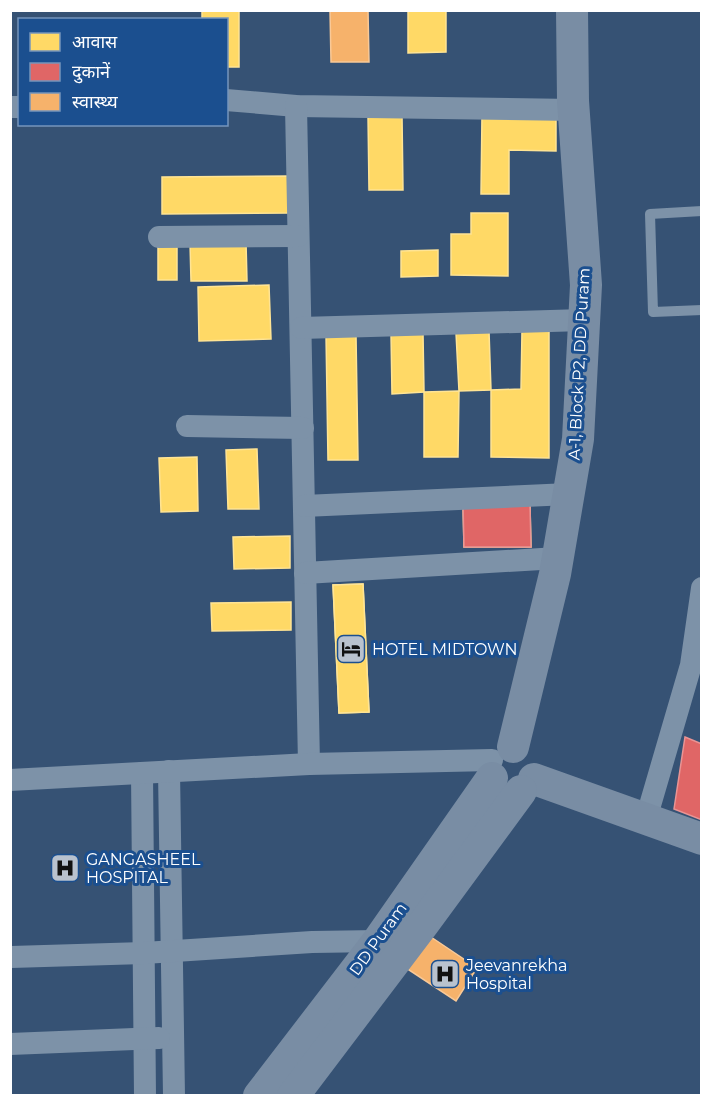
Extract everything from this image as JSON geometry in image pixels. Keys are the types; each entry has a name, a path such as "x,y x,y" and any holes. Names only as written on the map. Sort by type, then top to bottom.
{"street":[{"name":"A-1, Block P2, DD Puram","path":"499,762 555,574 578,439 586,285 574,110 572,10"},
{"path":"228,100 296,106 574,110"},
{"path":"296,106 309,764"},
{"path":"159,237 298,236"},
{"path":"301,328 584,320"},
{"path":"187,426 303,428"},
{"path":"304,506 569,494"},
{"path":"306,573 558,558"},
{"path":"646,819 696,667 702,588"},
{"path":"10,780 309,764 499,762 522,748 534,761 536,770 528,785 513,792 496,785 499,762"},
{"name":"DD Puram","path":"260,1095 378,941 499,762"},
{"path":"169,771 174,1095"},
{"path":"142,773 145,1095"},
{"path":"528,785 646,819 702,839"},
{"name":"DD Puram","path":"293,1095 528,785"},
{"path":"11,957 144,953 312,942 378,941"},
{"path":"10,1044 173,1038"}],"lane":[{"path":"702,211 650,214 652,312 702,310"}],"building: आवास":[{"path":"202,10 239,10 239,67 228,67 228,18 202,18"},
{"path":"408,10 446,10 446,52 408,53"},
{"path":"402,115 403,190 369,190 368,116"},
{"path":"482,115 556,116 556,151 509,150 509,194 481,194"},
{"path":"288,176 288,213 162,214 162,177"},
{"path":"471,213 508,213 508,276 451,275 451,234 471,234"},
{"path":"158,242 177,242 177,280 158,280"},
{"path":"246,242 247,281 191,281 190,243"},
{"path":"438,250 438,276 401,277 401,251"},
{"path":"269,285 271,339 199,341 198,287"},
{"path":"489,331 491,390 459,391 456,333"},
{"path":"522,331 549,331 549,458 491,457 491,390 521,389"},
{"path":"423,333 424,392 392,394 391,334"},
{"path":"326,335 356,335 358,460 328,460"},
{"path":"459,391 458,457 424,457 424,392"},
{"path":"257,449 259,509 228,509 226,450"},
{"path":"197,457 198,511 161,512 159,458"},
{"path":"463,505 530,505 531,547 464,547"},
{"path":"290,536 290,568 234,569 233,537"},
{"name":"HOTEL MIDTOWN","path":"363,584 369,712 339,713 333,585"},
{"name":"HOTEL MIDTOWN","path":"363,584 369,712 339,713 333,585"},
{"path":"291,602 291,630 212,631 211,603"}],"building: दुकानें":[{"path":"463,505 530,505 531,547 464,547"},
{"path":"685,737 702,744 702,820 674,809"}],"building: स्वास्थ्य":[{"path":"330,10 368,10 369,62 331,62"},
{"path":"425,933 477,968 456,1001 403,966"}],"place":[{"name":"HOTEL MIDTOWN","path":"351,649"},
{"name":"GANGASHEEL HOSPITAL","path":"65,868"},
{"name":"Jeevanrekha Hospital","path":"445,974"}]}
